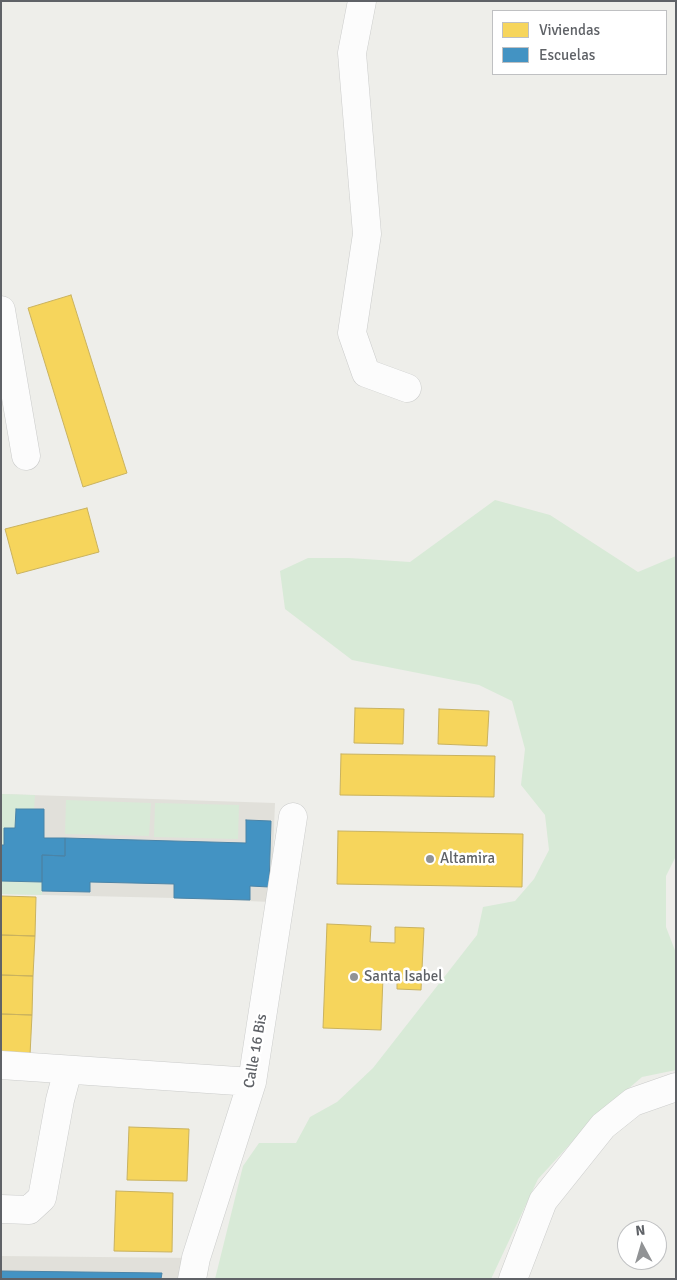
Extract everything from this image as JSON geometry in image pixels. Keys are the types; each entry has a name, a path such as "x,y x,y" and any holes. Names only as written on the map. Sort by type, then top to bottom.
{"street":[{"path":"362,1 352,52 367,234 352,334 366,373 408,388"},
{"path":"1,310 26,456"},
{"name":"Calle 16 Bis","path":"192,1279 196,1258 252,1082 293,817"},
{"path":"1,1065 252,1082"},
{"path":"1,1209 29,1210 42,1198 60,1100 68,1070"},
{"path":"512,1279 544,1200 603,1126 633,1102 676,1087"}],"shaded area":[{"path":"1,794 275,803 271,902 1,894"},
{"path":"1,1256 196,1258 192,1279 1,1279"}],"green space":[{"path":"495,500 550,515 638,572 676,556 676,856 666,876 666,927 676,953 676,1070 642,1077 594,1118 538,1179 491,1279 215,1279 243,1166 259,1143 296,1143 310,1117 337,1102 373,1068 477,935 483,907 515,901 534,879 549,850 545,815 521,785 525,749 512,701 479,685 352,660 285,609 280,571 308,558 349,558 410,562"},
{"path":"1,794 35,795 34,809 16,809 15,828 4,828 4,845 1,845"},
{"path":"66,800 151,803 149,836 65,834"},
{"path":"155,803 239,805 238,839 154,837"},
{"path":"1,881 42,882 42,895 1,894"}],"building: Viviendas":[{"path":"71,295 127,473 83,487 28,308"},
{"path":"87,508 99,552 17,574 5,529"},
{"path":"355,708 404,709 403,744 354,743"},
{"path":"439,709 489,711 487,746 438,744"},
{"path":"341,754 495,756 494,797 340,795"},
{"name":"Altamira","path":"338,831 523,834 522,887 337,884"},
{"path":"1,896 36,897 35,936 1,935"},
{"name":"Santa Isabel","path":"327,924 371,926 370,942 395,943 395,927 424,928 421,990 397,989 397,978 383,977 381,1030 323,1028"},
{"path":"1,935 35,936 33,976 1,975"},
{"path":"1,975 33,976 32,1015 1,1014"},
{"path":"1,1014 32,1015 30,1055 1,1053"},
{"path":"129,1127 189,1129 187,1181 127,1180"},
{"path":"116,1191 173,1193 172,1252 114,1251"}],"building: Escuelas":[{"path":"16,809 44,809 44,838 65,838 65,856 42,855 42,882 1,881 1,845 4,845 4,828 15,828"},
{"path":"246,820 271,821 269,887 250,886 250,900 174,898 174,884 90,882 90,892 42,891 42,855 65,856 65,838 246,843"},
{"path":"1,1271 162,1273 161,1279 1,1279"}],"place":[{"name":"Altamira","path":"430,859"},
{"name":"Santa Isabel","path":"354,977"}]}
